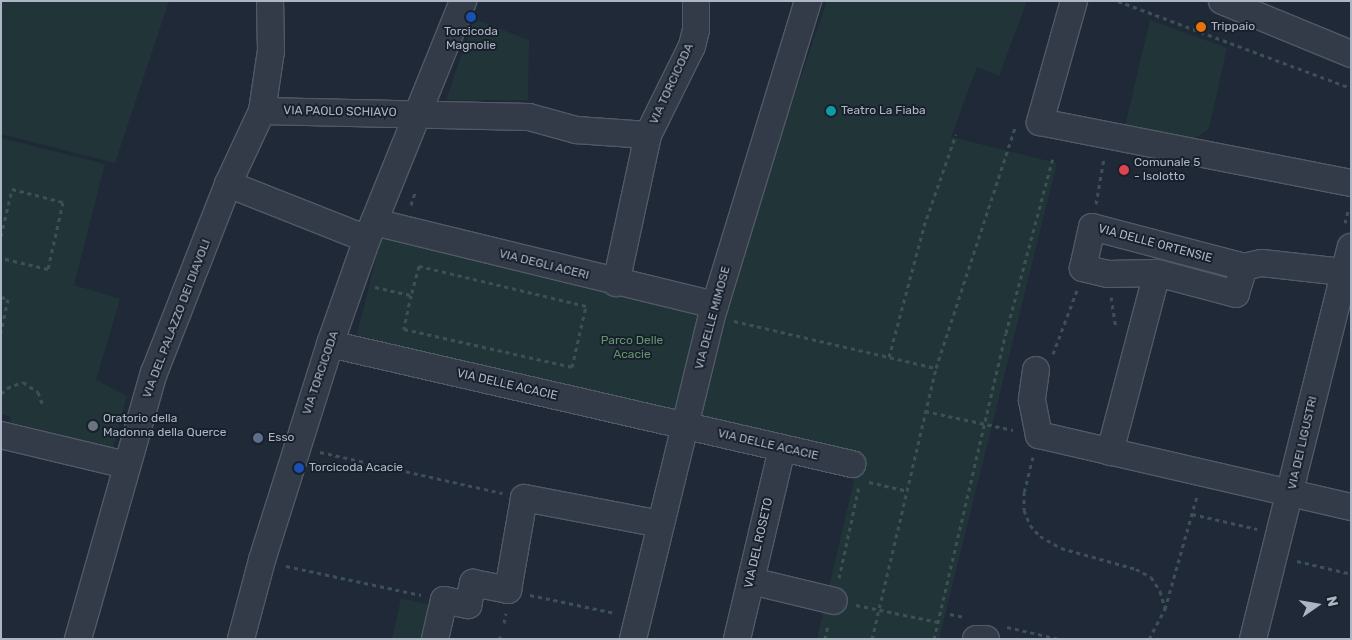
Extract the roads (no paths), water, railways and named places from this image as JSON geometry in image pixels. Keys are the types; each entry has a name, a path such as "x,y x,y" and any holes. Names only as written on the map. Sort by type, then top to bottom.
{"street":[{"name":"VIA DEL PALAZZO DEI DIAVOLI","path":"78,639 126,465 154,373 228,184 262,111 271,51 270,1"},
{"name":"VIA TORCICODA","path":"241,639 296,447 330,344 371,230 464,1"},
{"name":"VIA TORCICODA","path":"616,283 648,135 692,46 696,30 696,1"},
{"name":"VIA DELLE MIMOSE","path":"636,628 713,310 808,1"},
{"path":"1074,1 1040,122 1351,183"},
{"path":"1222,1 1351,54"},
{"name":"VIA PAOLO SCHIAVO","path":"262,111 418,114"},
{"name":"VIA TORCICODA","path":"418,114 529,117 576,130 648,135"},
{"name":"VIA DEGLI ACERI","path":"228,184 371,230 405,230 616,283 713,310"},
{"name":"VIA DELLE ORTENSIE","path":"1157,273 1108,274 1083,268 1092,227 1244,267 1262,263 1347,255"},
{"name":"VIA DEI LIGUSTRI","path":"1253,639 1291,493 1347,255"},
{"path":"1110,452 1157,273 1236,294 1244,267"},
{"name":"VIA DELLE ACACIE","path":"330,344 852,464"},
{"path":"1036,370 1032,400 1039,435 1351,508"},
{"path":"1,434 126,465"},
{"name":"VIA DEL ROSETO","path":"737,639 782,448"},
{"path":"435,639 444,600 468,605 473,583 508,590 524,498 660,524"},
{"path":"751,581 834,601"},
{"path":"976,639 986,639"}],"place":[{"name":"Torcicoda Magnolie","path":"471,17"},
{"name":"Trippaio","path":"1201,27"},
{"name":"Teatro La Fiaba","path":"831,111"},
{"name":"Comunale 5 - Isolotto","path":"1124,170"},
{"name":"Oratorio della Madonna della Querce","path":"93,426"},
{"name":"Esso","path":"258,438"},
{"name":"Torcicoda Acacie","path":"299,468"}],"park label":[{"name":"Parco Delle Acacie","path":"632,348"}]}
